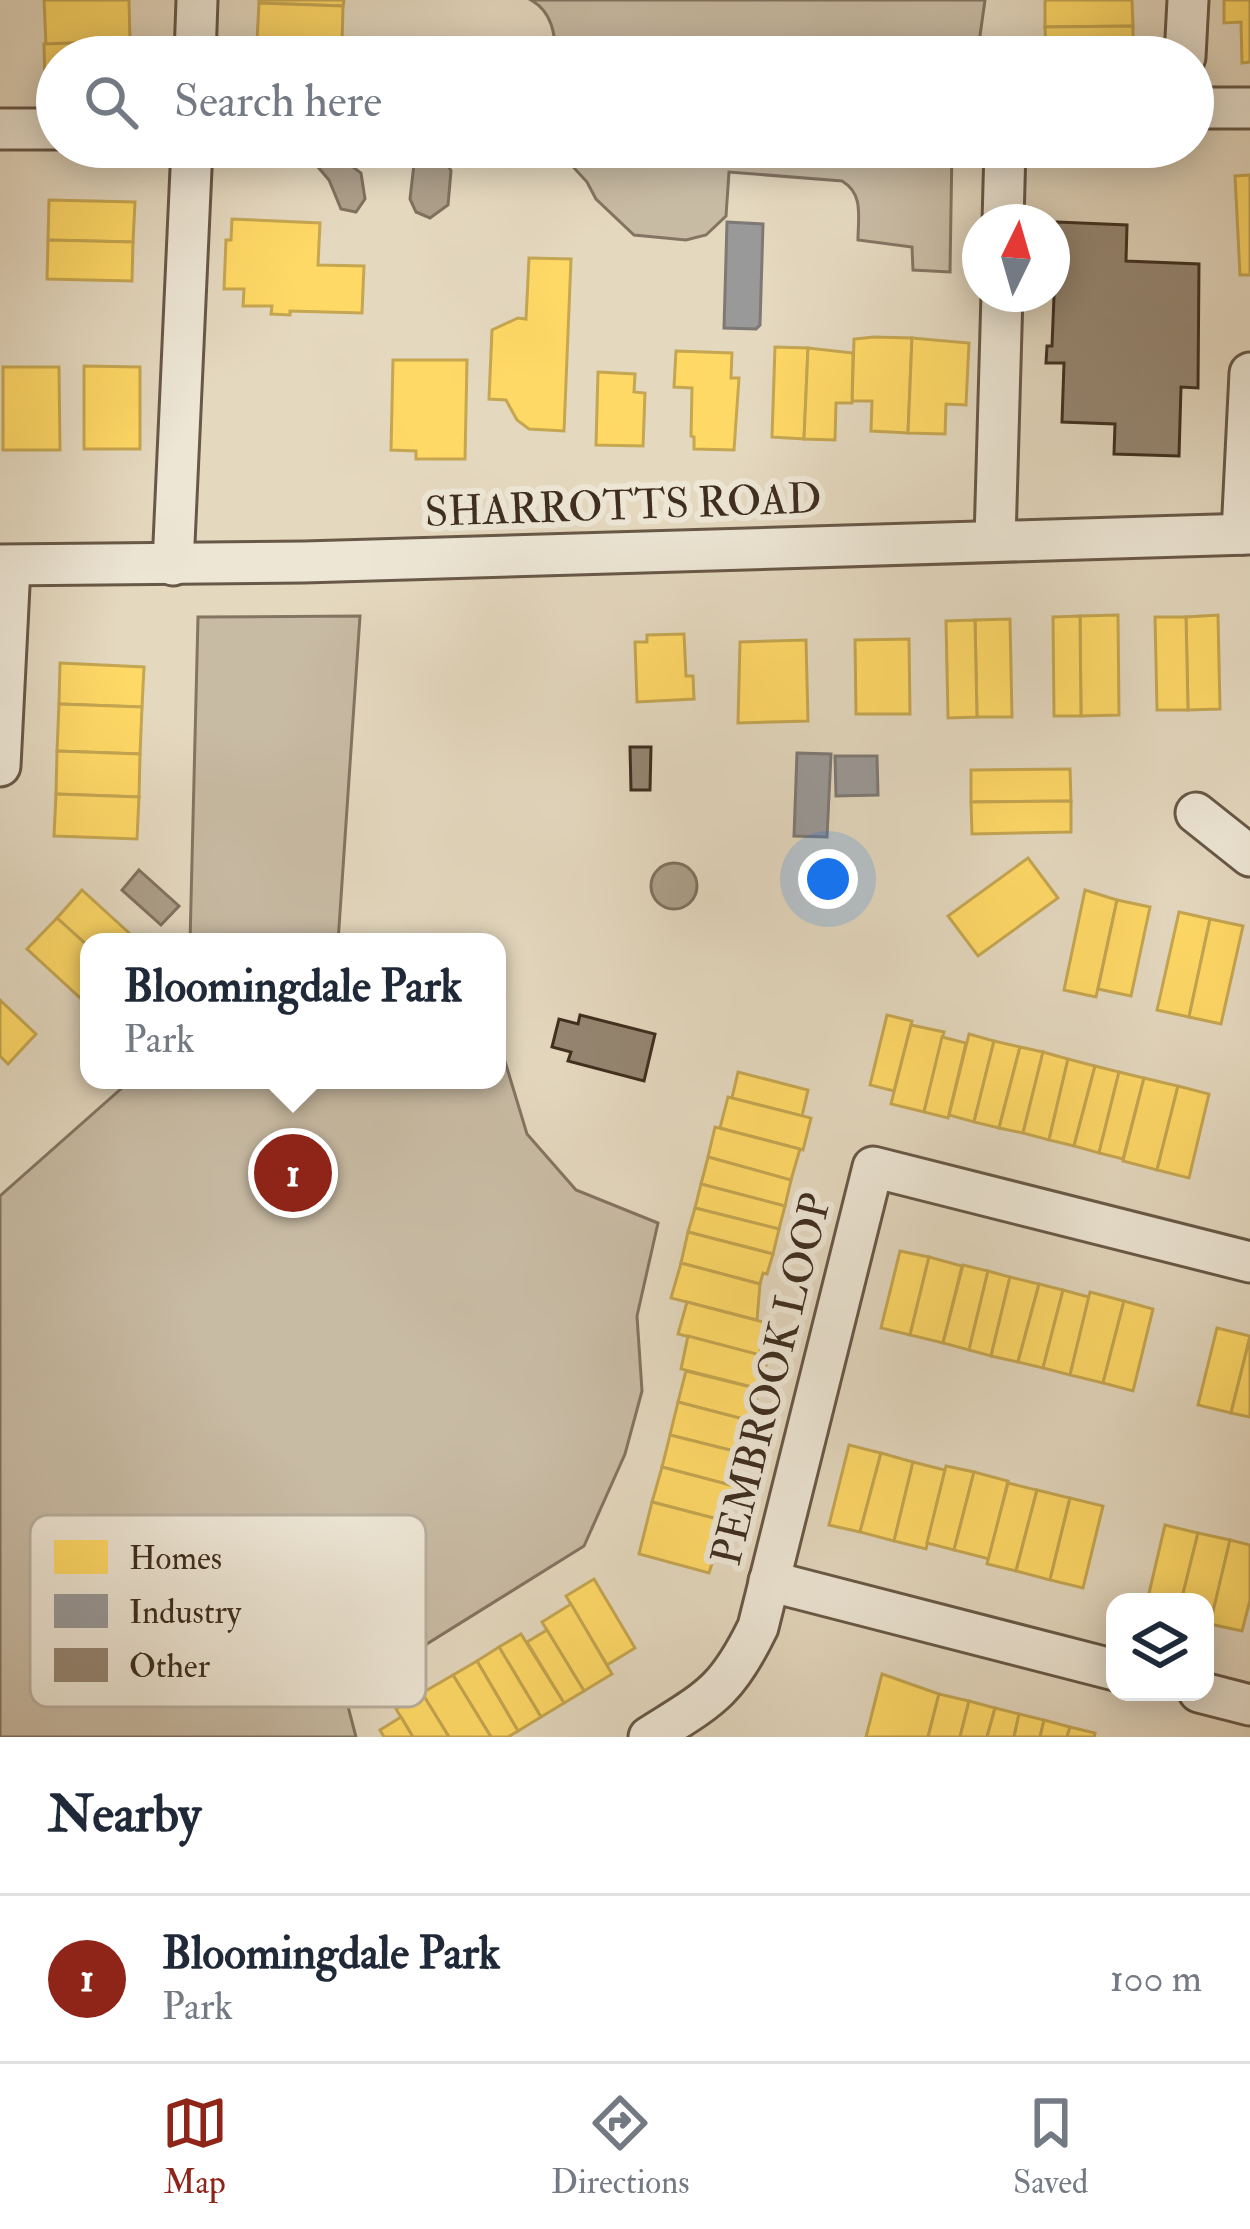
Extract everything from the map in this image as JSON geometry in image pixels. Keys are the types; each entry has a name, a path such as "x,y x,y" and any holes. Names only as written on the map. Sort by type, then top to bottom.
{"street":[{"path":"196,36 197,0"},
{"path":"1186,36 1188,0"},
{"path":"1214,108 1250,108"},
{"path":"0,129 36,129"},
{"path":"173,565 191,168"},
{"path":"1004,204 1005,168"},
{"path":"995,539 1001,312"},
{"path":"1246,534 1250,373"},
{"name":"SHARROTTS ROAD","path":"5,566 1246,534"},
{"path":"0,766 5,566"},
{"path":"1196,813 1250,856"},
{"name":"PEMBROOK LOOP","path":"649,1737 716,1695 739,1665 758,1627 874,1166 1250,1262"},
{"path":"769,1581 1106,1668"},
{"path":"1214,1696 1250,1705"}],"shaded area":[{"path":"531,0 985,0 980,36 554,36 544,11"},
{"path":"319,168 354,168 361,173 365,199 356,212 341,209"},
{"path":"414,168 450,168 448,205 430,218 416,212 410,199"},
{"path":"574,168 952,168 950,272 913,270 912,247 858,240 857,199 842,181 729,172 726,216 706,235 686,240 634,235 596,199"},
{"path":"360,616 339,933 190,933 198,617"},
{"path":"674,863 690,870 697,886 690,902 674,909 658,902 651,886 658,870"},
{"path":"139,870 179,906 161,925 122,890"},
{"path":"506,1065 527,1134 576,1190 658,1223 637,1316 642,1391 625,1454 584,1546 426,1645 426,1515 30,1515 30,1707 348,1707 356,1737 0,1737 0,1196 121,1089 506,1089"}],"building: Homes":[{"path":"44,0 129,0 130,36 46,36"},
{"path":"259,0 344,0 343,6"},
{"path":"1045,0 1132,0 1133,26 1045,27"},
{"path":"1224,0 1250,0 1250,62 1242,63 1241,22 1224,23"},
{"path":"259,3 343,6 342,36 257,36"},
{"path":"1133,26 1133,36 1045,36 1045,27"},
{"path":"1250,175 1250,275 1240,275 1235,176"},
{"path":"49,200 135,202 133,242 48,240"},
{"path":"232,219 320,223 318,265 364,266 362,313 271,314 272,306 243,306 244,289 224,289"},
{"path":"48,240 133,242 132,281 47,279"},
{"path":"529,258 571,259 564,431 529,429 517,420 506,400 489,399 492,330 526,319"},
{"path":"912,338 908,433 871,431 872,401 852,401 854,339"},
{"path":"912,338 969,343 966,405 946,404 945,434 908,433"},
{"path":"775,347 808,348 804,439 772,437"},
{"path":"808,348 853,353 852,403 836,403 835,440 804,439"},
{"path":"676,351 732,353 731,378 739,378 734,450 694,449 692,388 674,387"},
{"path":"393,360 467,360 465,459 416,459 416,451 391,450"},
{"path":"84,366 140,367 140,449 84,449"},
{"path":"3,367 59,367 60,450 3,450"},
{"path":"598,372 635,374 634,392 645,393 643,446 596,445"},
{"path":"1118,615 1119,715 1081,716 1080,616"},
{"path":"1218,615 1220,709 1188,710 1186,617"},
{"path":"1080,616 1081,716 1054,716 1053,617"},
{"path":"1155,617 1186,617 1188,710 1157,710"},
{"path":"1010,619 1012,717 977,717 975,620"},
{"path":"975,620 977,717 948,718 946,621"},
{"path":"684,634 686,676 693,676 694,699 637,702 635,642 647,642 647,635"},
{"path":"909,639 910,714 856,714 855,640"},
{"path":"806,640 808,721 738,723 740,642"},
{"path":"60,663 144,667 142,707 59,704"},
{"path":"59,704 142,707 140,754 57,751"},
{"path":"57,751 140,754 139,797 56,794"},
{"path":"1070,769 1071,801 971,802 971,770"},
{"path":"56,794 139,797 137,839 54,836"},
{"path":"1071,801 1071,832 972,834 971,802"},
{"path":"1028,858 1058,898 978,956 948,916"},
{"path":"82,890 129,933 80,933 80,939 57,918"},
{"path":"1085,890 1117,900 1096,997 1064,990"},
{"path":"1117,900 1150,907 1131,996 1098,989"},
{"path":"1179,912 1210,919 1189,1017 1157,1010"},
{"path":"57,918 80,939 80,998 27,949"},
{"path":"1210,919 1243,926 1221,1024 1189,1017"},
{"path":"0,1000 36,1034 8,1064 0,1056"},
{"path":"887,1015 912,1021 894,1091 870,1085"},
{"path":"911,1025 944,1032 924,1112 891,1104"},
{"path":"969,1034 994,1041 974,1122 949,1115"},
{"path":"942,1037 966,1043 948,1118 924,1112"},
{"path":"994,1041 1020,1047 999,1128 974,1122"},
{"path":"1020,1047 1043,1052 1023,1133 999,1128"},
{"path":"1043,1052 1068,1059 1049,1140 1023,1133"},
{"path":"1068,1059 1095,1066 1074,1146 1049,1140"},
{"path":"1095,1066 1119,1072 1099,1153 1074,1146"},
{"path":"738,1072 808,1090 802,1116 732,1098"},
{"path":"1119,1072 1144,1078 1123,1159 1099,1153"},
{"path":"1144,1078 1178,1086 1157,1170 1123,1161"},
{"path":"1178,1086 1209,1094 1189,1178 1157,1170"},
{"path":"728,1097 811,1118 803,1150 720,1128"},
{"path":"715,1127 800,1149 791,1180 708,1157"},
{"path":"708,1157 791,1180 785,1206 701,1184"},
{"path":"701,1184 785,1206 779,1229 695,1208"},
{"path":"695,1208 779,1229 773,1254 688,1232"},
{"path":"688,1232 773,1254 767,1274 763,1273 760,1284 681,1263"},
{"path":"900,1251 929,1257 910,1335 881,1328"},
{"path":"929,1257 962,1266 943,1343 910,1335"},
{"path":"681,1263 760,1284 757,1320 671,1298"},
{"path":"963,1265 988,1271 969,1350 943,1343"},
{"path":"988,1271 1010,1277 991,1356 969,1350"},
{"path":"1010,1277 1039,1284 1018,1362 991,1356"},
{"path":"1039,1284 1063,1290 1043,1368 1018,1362"},
{"path":"1063,1290 1089,1297 1070,1375 1043,1368"},
{"path":"1090,1292 1124,1301 1103,1383 1070,1375"},
{"path":"1124,1301 1153,1309 1133,1391 1103,1383"},
{"path":"687,1302 767,1323 759,1355 678,1334"},
{"path":"1217,1328 1250,1336 1231,1413 1198,1405"},
{"path":"688,1336 768,1357 760,1389 681,1369"},
{"path":"1250,1337 1250,1417 1231,1413"},
{"path":"686,1371 759,1389 751,1421 678,1402"},
{"path":"678,1402 751,1421 742,1453 670,1435"},
{"path":"670,1435 742,1453 734,1486 662,1467"},
{"path":"849,1445 881,1453 860,1532 829,1525"},
{"path":"881,1453 913,1462 894,1541 860,1532"},
{"path":"913,1462 945,1470 926,1549 894,1541"},
{"path":"946,1466 974,1472 954,1550 927,1543"},
{"path":"662,1467 734,1486 725,1521 652,1502"},
{"path":"974,1472 1008,1481 989,1559 954,1550"},
{"path":"1008,1483 1037,1490 1016,1571 987,1564"},
{"path":"1037,1490 1070,1498 1050,1580 1016,1571"},
{"path":"1070,1498 1103,1506 1083,1588 1050,1580"},
{"path":"652,1502 725,1521 709,1573 639,1554"},
{"path":"1165,1525 1198,1533 1183,1593 1149,1593"},
{"path":"1198,1533 1230,1540 1214,1609 1214,1593 1183,1593"},
{"path":"1230,1540 1250,1545 1250,1600 1242,1631 1214,1625"},
{"path":"594,1579 635,1648 607,1665 566,1596"},
{"path":"571,1604 612,1674 584,1691 542,1622"},
{"path":"547,1630 584,1691 564,1703 527,1642"},
{"path":"521,1634 564,1703 541,1717 499,1647"},
{"path":"499,1647 541,1717 518,1731 477,1661"},
{"path":"477,1661 518,1731 508,1737 491,1737 453,1675"},
{"path":"882,1674 939,1694 928,1737 866,1737"},
{"path":"453,1675 491,1737 449,1737 426,1700 426,1691"},
{"path":"939,1694 969,1701 960,1737 928,1737"},
{"path":"426,1700 449,1737 413,1737 396,1709 426,1707"},
{"path":"969,1701 995,1708 987,1737 960,1737"},
{"path":"995,1708 1019,1714 1014,1737 987,1737"},
{"path":"1019,1714 1044,1720 1040,1737 1014,1737"},
{"path":"401,1717 413,1737 384,1737 380,1730"},
{"path":"1044,1720 1070,1727 1067,1737 1040,1737"},
{"path":"1070,1727 1095,1733 1094,1737 1067,1737"}],"building: Industry":[{"path":"727,222 763,224 760,325 756,329 724,328"},
{"path":"797,753 831,754 827,837 794,836"},
{"path":"835,756 877,756 878,795 836,796"}],"building: Other":[{"path":"1070,223 1127,225 1126,261 1199,264 1198,388 1181,387 1179,456 1114,454 1115,424 1062,422 1064,363 1046,363 1047,346 1052,346 1053,312 1070,312"},
{"path":"630,747 651,747 650,790 631,790"},
{"path":"580,1015 655,1034 644,1081 568,1061 571,1052 552,1047 559,1019 578,1024"}],"place":[{"name":"Bloomingdale Park","path":"293,1173"}]}
